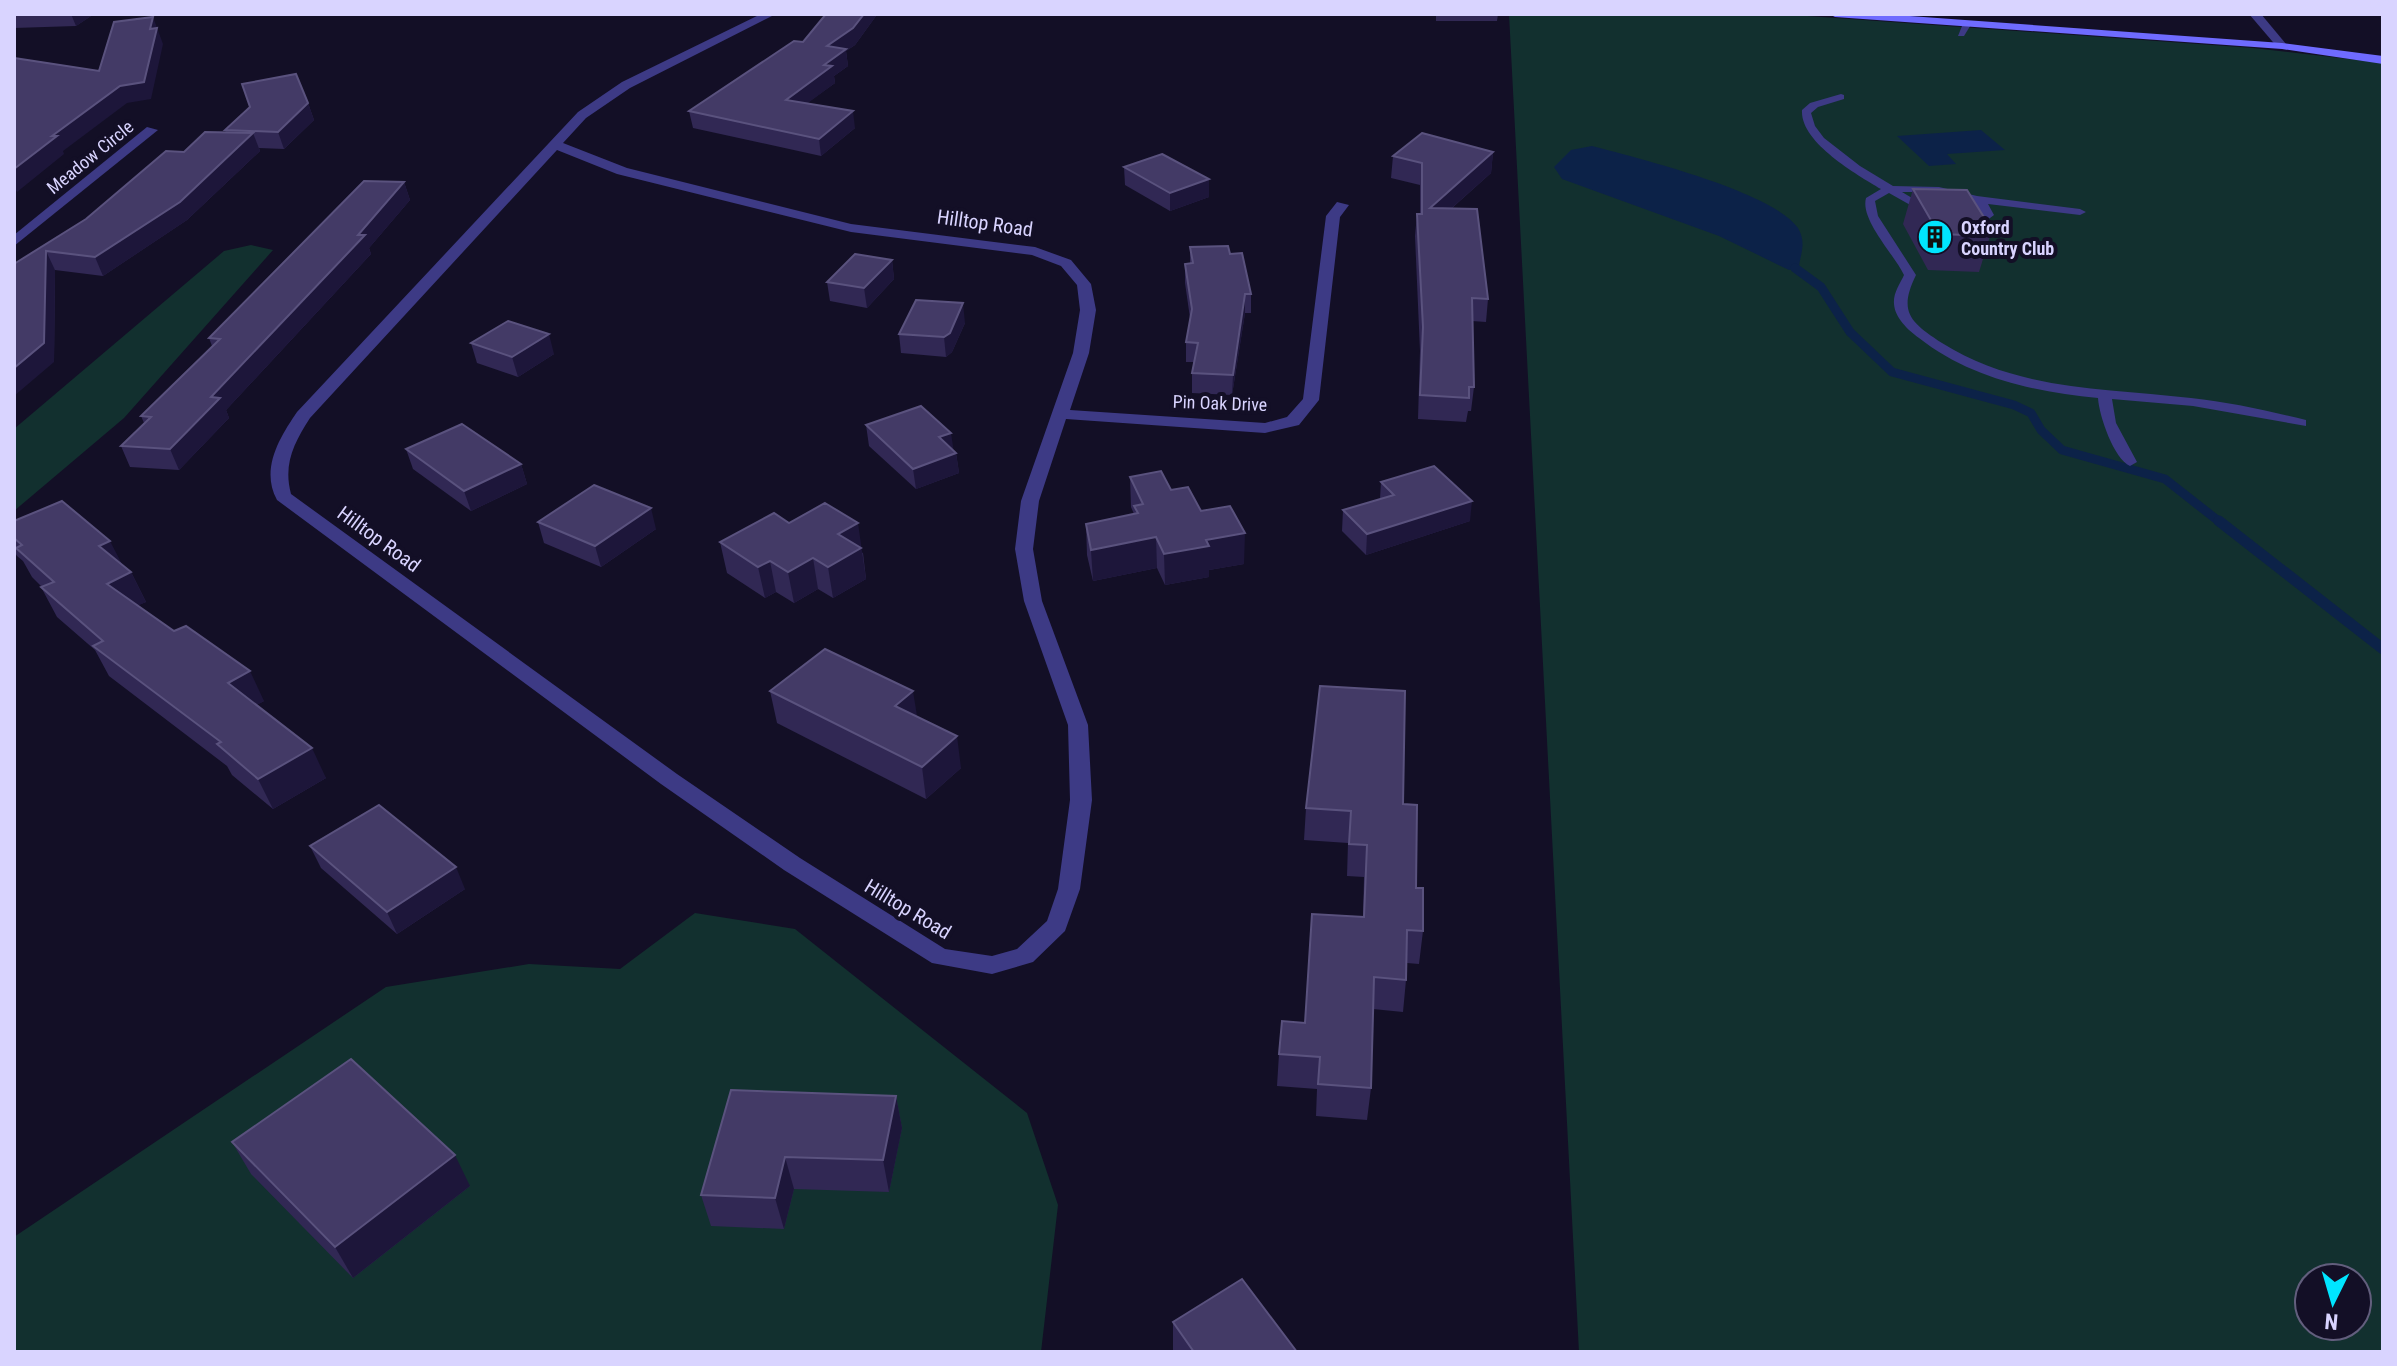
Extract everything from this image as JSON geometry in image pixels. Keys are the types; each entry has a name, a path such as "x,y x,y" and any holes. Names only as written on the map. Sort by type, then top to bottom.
{"street":[{"name":"Hilltop Road","path":"554,144 622,171 851,228 993,243 1035,251 1066,263 1084,284 1088,310 1081,353 1030,501 1024,549 1033,601 1078,725 1081,800 1069,889 1057,925 1025,956 992,965 940,957 792,864 669,779 283,496 277,476 284,445 303,415 554,144 582,115 626,85 738,33 770,14"},
{"path":"1835,14 1964,29 2282,46 2383,60"},
{"path":"2255,14 2282,46"},
{"name":"Meadow Circle","path":"14,242 152,130"},
{"name":"Pin Oak Drive","path":"1062,414 1265,428 1293,421 1311,400 1333,216 1342,205"}],"lane":[{"path":"1841,97 1814,105 1806,112 1808,128 1817,141 1931,213 1957,220 1978,220 1988,215 1977,199"},
{"path":"2080,212 1890,187 1876,193 1870,201 1869,212 1910,275 1899,299 1901,311 1914,329 1941,349 1977,369 2009,380 2105,397 2229,407 2301,423"},
{"path":"2105,397 2104,410 2109,424 2130,462"}],"green space":[{"path":"1509,14 1780,14 2253,48 2383,63 2383,1352 1579,1352"},
{"path":"251,245 273,250 124,418 14,511 14,429 224,251"},
{"path":"695,913 795,929 1027,1113 1058,1205 1041,1352 14,1352 14,1237 386,987 529,964 620,969"}],"water":[{"path":"1981,130 2005,150 1947,154 1956,164 1929,166 1897,136"},
{"path":"1592,146 1702,178 1761,201 1784,214 1801,233 1803,244 1799,267 1789,270 1719,236 1562,179 1554,167 1571,150"}],"building":[{"path":"826,14 864,14 853,28 827,46 846,49 824,65 832,66 786,100 853,111 819,139 689,111 794,41 803,42"},
{"path":"153,17 150,29 157,28 144,82 120,86 52,136 57,136 14,169 14,58 99,71 114,22"},
{"path":"296,74 308,103 278,132 225,130 250,107 242,84"},
{"path":"205,132 253,133 180,202 95,257 46,251 44,343 14,368 14,264 86,219 166,151 184,152"},
{"path":"1422,133 1493,152 1430,208 1477,209 1488,299 1472,298 1474,387 1469,387 1469,398 1420,395 1423,327 1417,214 1422,214 1422,163 1393,156"},
{"path":"1162,154 1209,179 1170,193 1124,167"},
{"path":"364,181 404,182 358,235 365,235 211,397 220,398 170,449 121,446 151,417 141,416 220,339 209,338"},
{"path":"1913,189 1967,190 1992,230 1987,230 1991,236 1939,234"},
{"path":"1228,246 1230,254 1242,253 1251,294 1245,294 1233,375 1192,373 1198,343 1186,342 1192,309 1185,264 1193,263 1190,247"},
{"path":"855,254 892,260 864,288 827,282"},
{"path":"916,300 963,303 950,333 944,337 899,334"},
{"path":"508,321 549,334 512,357 471,343"},
{"path":"921,406 951,433 939,437 956,453 913,469 866,425"},
{"path":"462,424 521,464 464,491 406,449"},
{"path":"1434,466 1472,501 1367,534 1343,510 1394,495 1381,482"},
{"path":"1161,471 1171,490 1188,487 1201,511 1230,506 1245,533 1206,540 1209,546 1164,554 1156,537 1091,550 1086,524 1138,513 1134,506 1143,504 1130,477"},
{"path":"594,485 651,508 595,546 538,522"},
{"path":"62,501 110,541 99,546 131,572 107,584 174,631 186,626 250,671 228,683 312,748 258,779 217,744 221,742 93,646 103,641 41,587 54,582 16,548 22,545 14,538 14,521"},
{"path":"825,503 858,523 838,534 861,548 828,567 813,558 788,572 770,561 758,567 720,542 774,513 789,523"},
{"path":"825,649 913,691 895,706 957,736 922,767 770,691"},
{"path":"1320,686 1405,691 1403,804 1417,805 1416,888 1423,888 1423,931 1407,930 1406,980 1374,977 1371,1088 1318,1084 1320,1057 1279,1054 1282,1021 1305,1023 1312,914 1364,917 1367,845 1349,844 1351,811 1306,808"},
{"path":"379,805 456,867 387,912 310,846"},
{"path":"351,1059 455,1155 335,1247 232,1142"},
{"path":"731,1090 896,1096 883,1160 785,1157 775,1198 701,1195"},
{"path":"1242,1279 1297,1352 1194,1352 1173,1322"}],"waterway":[{"path":"1795,268 1821,287 1850,332 1892,372 2014,405 2031,413 2041,430 2062,450 2165,479 2221,523"},
{"path":"2219,521 2383,649"}],"place":[{"name":"Oxford Country Club","path":"1935,237"}]}
